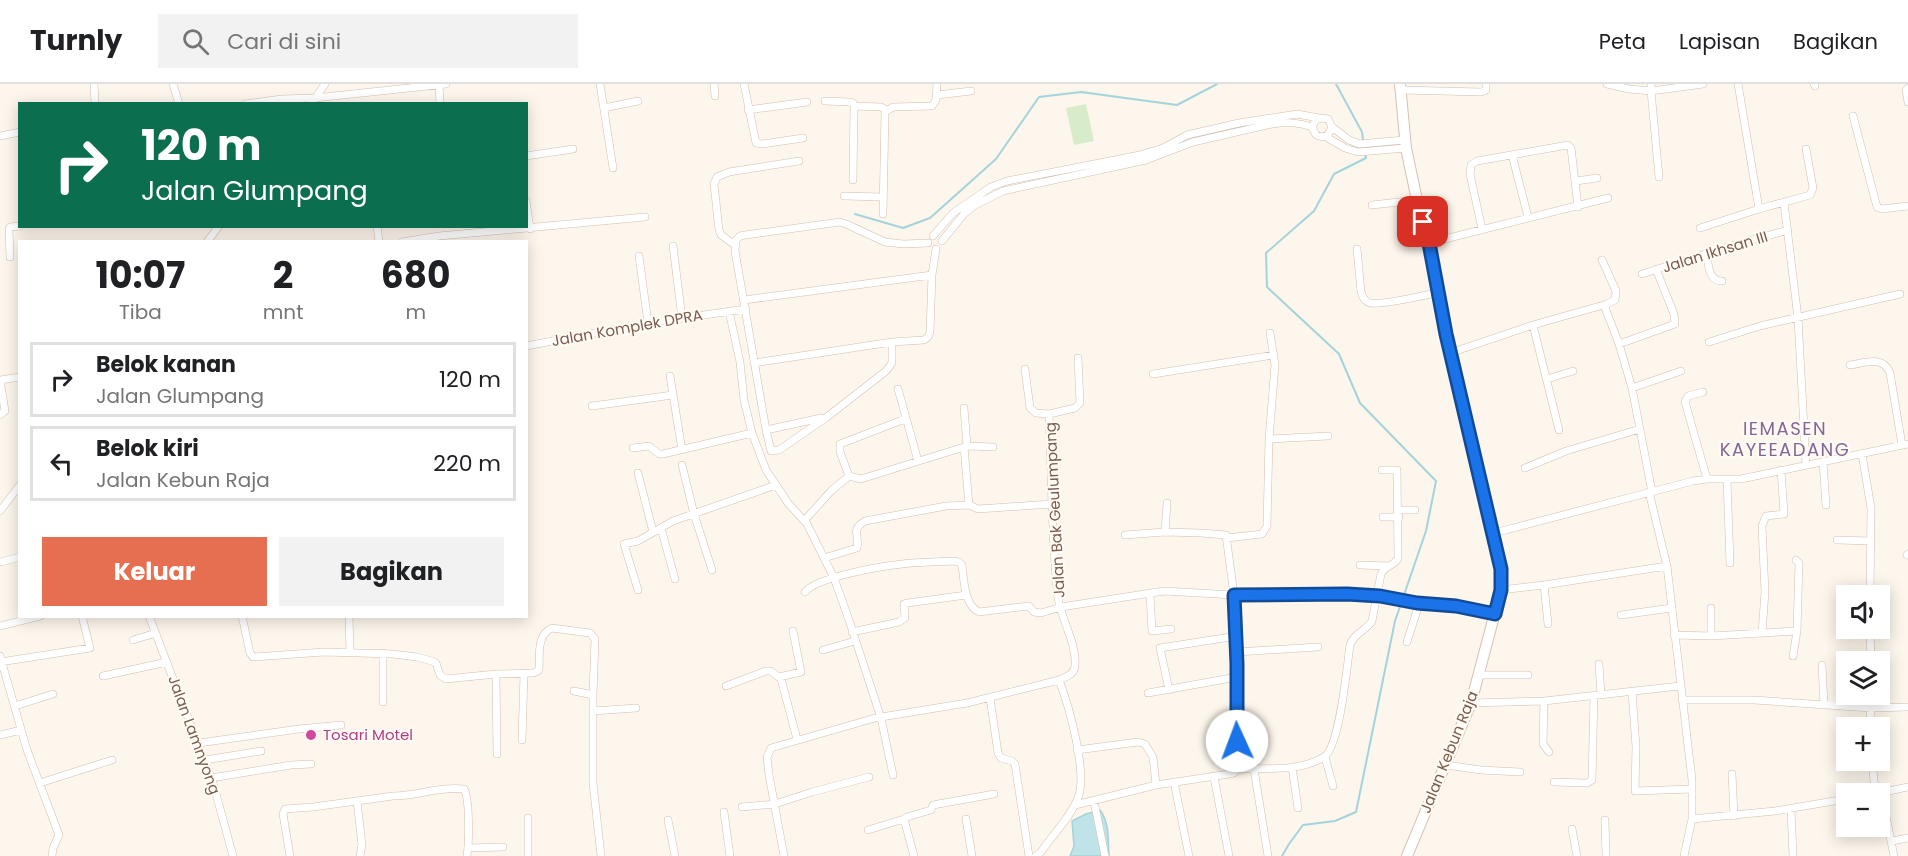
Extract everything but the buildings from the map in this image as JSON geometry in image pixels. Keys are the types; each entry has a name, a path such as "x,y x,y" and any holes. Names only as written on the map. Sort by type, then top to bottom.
{"street":[{"path":"94,84 95,102"},
{"path":"173,84 178,102"},
{"path":"313,101 325,84"},
{"path":"260,102 289,98 313,101 446,84"},
{"path":"600,84 613,168"},
{"path":"714,84 715,96"},
{"path":"744,84 756,143 803,138"},
{"path":"882,214 884,115 886,110 892,107 932,106 936,103 937,84"},
{"path":"1400,87 1481,92 1486,90 1486,84"},
{"path":"1607,84 1629,89 1703,84"},
{"path":"1738,84 1759,209"},
{"path":"439,85 440,102"},
{"name":"Jalan Kebun Raja","path":"1400,87 1405,144 1429,243 1450,353 1501,569 1501,590 1472,703 1407,856"},
{"path":"1651,87 1659,177"},
{"path":"1908,88 1906,90 1908,102"},
{"path":"937,94 971,90"},
{"path":"604,108 638,101"},
{"path":"825,101 849,102 854,106 881,107 886,110"},
{"path":"748,110 807,102"},
{"path":"853,180 854,106"},
{"path":"928,243 929,247 940,248 942,241 964,214 975,205 1003,191 1121,162 1151,153 1187,135 1239,123 1298,114 1328,119 1332,127 1358,148"},
{"path":"1853,116 1877,207 1882,209 1908,206"},
{"path":"1312,127 1319,118"},
{"path":"928,243 929,238 953,213 991,187 1029,176 1157,157 1193,142 1272,124 1294,122 1312,127 1316,135 1326,136 1345,148 1405,144"},
{"path":"1326,136 1332,127"},
{"path":"0,136 18,132"},
{"path":"1482,229 1470,174 1471,165 1477,161 1568,145 1571,148 1578,207"},
{"path":"528,156 573,149"},
{"path":"1700,228 1812,193 1806,149"},
{"path":"1512,155 1528,218"},
{"path":"735,244 721,235 719,231 714,184 717,177 729,172 799,161"},
{"path":"1029,176 1032,184"},
{"path":"1576,181 1597,178"},
{"path":"844,196 883,197"},
{"path":"1429,243 1608,198"},
{"path":"1372,205 1417,200"},
{"path":"1784,202 1798,318 1806,465"},
{"path":"528,215 530,229"},
{"path":"414,240 645,217"},
{"path":"892,342 892,363 886,371 827,417 776,451 770,449 735,244 738,238 745,235 840,222 885,242 928,243"},
{"path":"10,257 9,229 18,226"},
{"path":"212,240 217,228"},
{"name":"Jalan Ikhsan III","path":"1642,274 1706,253 1788,231"},
{"path":"933,236 939,237 942,241"},
{"path":"673,246 682,318"},
{"path":"754,363 892,342 924,340 930,332 932,275 936,249"},
{"path":"1357,249 1361,292 1368,302 1380,303 1437,293"},
{"path":"1706,253 1712,277 1716,281 1722,281"},
{"path":"639,256 648,323"},
{"path":"1450,353 1615,300 1616,295 1602,260"},
{"path":"1619,344 1675,324 1674,314 1656,269"},
{"path":"744,300 932,275"},
{"path":"1709,342 1760,326 1900,294"},
{"path":"1604,305 1632,388 1667,566 1692,789 1692,819 1684,856"},
{"name":"Jalan Komplek DPRA","path":"528,346 648,323 746,309"},
{"path":"729,311 752,433 766,470 788,503 806,523 834,578 881,718 893,775"},
{"path":"1533,326 1560,430"},
{"path":"1125,535 1165,532 1223,535 1227,538 1255,536 1265,532 1275,365 1270,333"},
{"path":"1153,374 1274,356"},
{"path":"1049,414 1075,408 1080,403 1078,358"},
{"path":"1494,533 1707,478 1727,480 1905,445 1887,366 1877,361 1850,365"},
{"name":"Jalan Bak Geulumpang","path":"1025,369 1030,408 1035,413 1049,414 1055,567 1061,608 1075,665 1072,673 1059,680"},
{"path":"1547,379 1573,371"},
{"path":"1632,388 1681,371"},
{"path":"0,415 5,411 0,380 18,376"},
{"path":"670,376 682,450"},
{"path":"898,388 918,461"},
{"path":"1703,392 1688,396 1685,402 1707,478"},
{"path":"592,406 673,395"},
{"path":"964,408 969,505"},
{"path":"766,430 827,417"},
{"path":"849,476 839,446 905,419"},
{"path":"1525,468 1566,451 1640,429"},
{"path":"633,448 649,446 659,454 663,454 752,433"},
{"path":"1269,439 1328,436"},
{"path":"1564,442 1566,451"},
{"path":"849,476 861,479 965,447 993,447"},
{"path":"1862,454 1871,508 1870,585"},
{"path":"1823,462 1826,505"},
{"path":"682,465 693,514 712,570"},
{"path":"1237,769 1292,767 1325,757 1331,749 1338,727 1350,645 1353,638 1369,627 1378,596 1381,574 1384,568 1397,561 1398,558 1397,470 1382,470"},
{"path":"1762,633 1765,592 1762,526 1766,516 1784,514 1781,470"},
{"path":"638,473 653,532"},
{"path":"806,523 808,515 849,476"},
{"path":"1727,480 1730,563"},
{"path":"638,590 624,544 638,541 673,521 776,485"},
{"path":"0,511 18,488"},
{"path":"1165,532 1167,503"},
{"path":"824,558 857,548 856,531 859,525 865,522 929,508 969,505 978,509 1052,504"},
{"path":"1383,518 1415,510"},
{"path":"661,528 675,579"},
{"path":"1075,805 1156,784 1234,773 1237,769 1239,756 1236,724 1237,636 1227,538"},
{"path":"1837,540 1871,541"},
{"path":"1,562 18,558"},
{"path":"1793,656 1800,581 1799,563 1796,560"},
{"path":"806,592 813,586 852,573 902,564 959,562 962,565 966,595 975,610 980,612 1029,606 1034,612 1041,613 1173,591 1234,595 1378,596 1419,604 1456,606 1495,614"},
{"path":"1360,565 1388,566"},
{"path":"1501,590 1667,566"},
{"path":"1544,585 1548,624"},
{"path":"1150,594 1152,631 1171,629"},
{"path":"852,632 903,620 905,618 904,604 966,595"},
{"path":"1407,642 1419,604"},
{"path":"1621,615 1672,608"},
{"path":"1711,608 1711,636"},
{"path":"0,626 32,618"},
{"path":"52,856 59,835 21,730 1,660 90,648 82,618"},
{"name":"Jalan Lamnyong","path":"150,618 205,760 233,856"},
{"path":"242,618 250,653 253,657 350,651 382,653 426,659 436,663 440,675 446,679 534,673 539,670 540,642 546,631 552,628 590,633 595,639 593,783 602,856"},
{"path":"349,618 350,651"},
{"path":"779,677 801,672 793,631"},
{"path":"1674,635 1711,636 1797,631"},
{"path":"133,640 156,633"},
{"path":"1169,690 1160,648 1237,636"},
{"path":"823,650 855,641"},
{"path":"1237,652 1318,647"},
{"path":"382,653 383,702"},
{"path":"103,676 167,662"},
{"path":"1554,782 1587,783 1592,780 1599,664"},
{"path":"1822,665 1824,705"},
{"path":"726,686 771,671 779,677 797,739"},
{"path":"496,674 497,754"},
{"path":"522,740 524,674"},
{"path":"1479,675 1528,675"},
{"path":"1148,693 1237,677"},
{"path":"784,856 769,775 767,758 771,748 797,739 881,718 990,698 1059,680 1077,750 1081,787 1075,805 1040,855"},
{"path":"1472,703 1544,701 1680,686"},
{"path":"574,691 593,695"},
{"path":"1632,692 1636,747 1635,791 1692,789"},
{"path":"15,706 53,694"},
{"path":"990,698 998,753 1001,758 1015,764 1029,856"},
{"path":"1682,700 1754,700 1871,708 1908,707"},
{"path":"1544,701 1543,744 1549,752"},
{"path":"593,711 636,708"},
{"path":"1871,708 1871,717"},
{"path":"199,743 342,725"},
{"path":"0,735 21,730"},
{"path":"1077,750 1138,742 1145,744 1153,757 1156,784"},
{"path":"205,760 261,751"},
{"path":"1325,757 1333,786"},
{"path":"40,783 112,760"},
{"path":"211,778 311,764"},
{"path":"1446,765 1520,772"},
{"path":"1292,767 1298,808"},
{"path":"1254,768 1268,856"},
{"path":"1732,774 1734,816"},
{"path":"742,807 775,804 868,777"},
{"path":"1214,777 1229,856"},
{"path":"1174,782 1189,856"},
{"path":"1890,791 1908,787"},
{"path":"290,856 283,814 285,809 405,796 448,788 464,789 466,793 468,852 504,847"},
{"path":"867,830 931,810 933,806 994,794"},
{"path":"357,801 362,845 360,856"},
{"path":"1094,801 1105,856"},
{"path":"1692,819 1791,809 1836,801"},
{"path":"1791,809 1793,856"},
{"path":"724,812 730,856"},
{"path":"528,818 528,856"},
{"path":"904,819 914,856"},
{"path":"966,819 972,856"},
{"path":"669,820 675,856"},
{"path":"1605,820 1606,856"},
{"path":"1572,829 1577,856"},
{"path":"1890,834 1894,856"},
{"path":"1892,841 1908,838"}],"green space":[{"path":"1086,104 1094,141 1074,145 1066,108"}],"water":[{"path":"1100,810 1107,826 1109,856 1070,856 1074,846 1072,821"}],"waterway":[{"path":"855,214 903,228 930,218 996,159 1039,97 1081,92 1177,105 1217,84"},
{"path":"1336,84 1362,132 1363,140"},
{"path":"1282,856 1303,825 1335,821 1356,812 1395,621 1426,531 1436,481 1360,403 1339,354 1267,287 1266,253 1314,211 1334,174 1366,158 1365,152"}],"place":[{"name":"Tosari Motel","path":"311,735"}],"district":[{"name":"IEMASEN KAYEEADANG","path":"1785,439"}],"route":[{"path":"1237,741 1234,595 1380,596 1417,603 1456,606 1495,614 1501,590 1501,569 1446,334 1423,222"}]}
